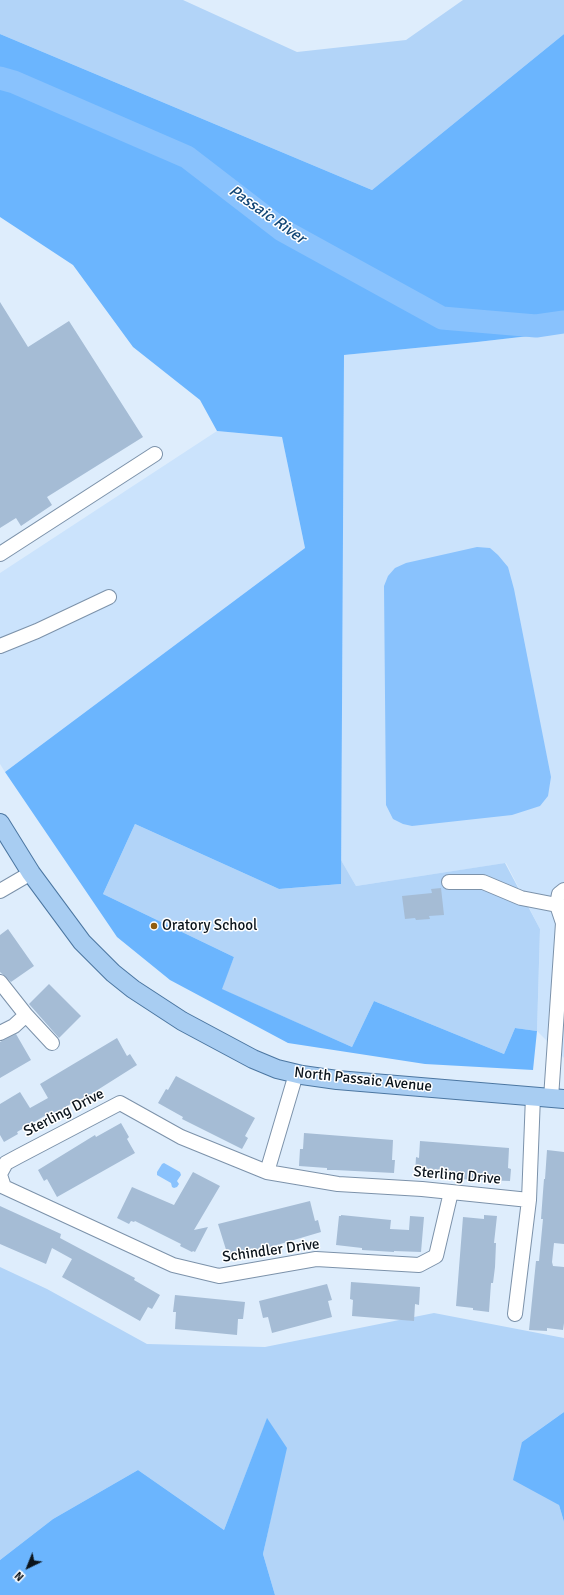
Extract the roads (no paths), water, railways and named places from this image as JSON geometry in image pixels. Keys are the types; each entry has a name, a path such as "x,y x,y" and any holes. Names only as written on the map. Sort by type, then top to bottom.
{"main road":[{"name":"North Passaic Avenue","path":"0,823 31,873 82,942 113,973 133,989 182,1021 253,1059 277,1069 296,1074 337,1080 558,1098"}],"street":[{"path":"0,554 155,454"},
{"path":"0,646 37,631 109,597"},
{"path":"0,891 31,873"},
{"path":"448,882 484,882 521,898 557,905"},
{"path":"558,1098 563,923 557,905 559,894 564,890"},
{"path":"0,982 26,1015 52,1043"},
{"path":"0,1033 14,1026 26,1015"},
{"path":"267,1172 296,1074"},
{"path":"515,1314 529,1200 533,1096"},
{"name":"Sterling Drive","path":"2,1171 36,1146 120,1103 181,1138 267,1172 338,1184 451,1192 529,1200"},
{"name":"Schindler Drive","path":"2,1171 4,1187 173,1265 219,1276 316,1259 419,1265 436,1256 451,1192"}],"waterway":[{"name":"Passaic River","path":"0,78 14,82 187,157 282,230 442,318 536,326 564,322"}],"place":[{"name":"Oratory School","path":"154,926"}]}
